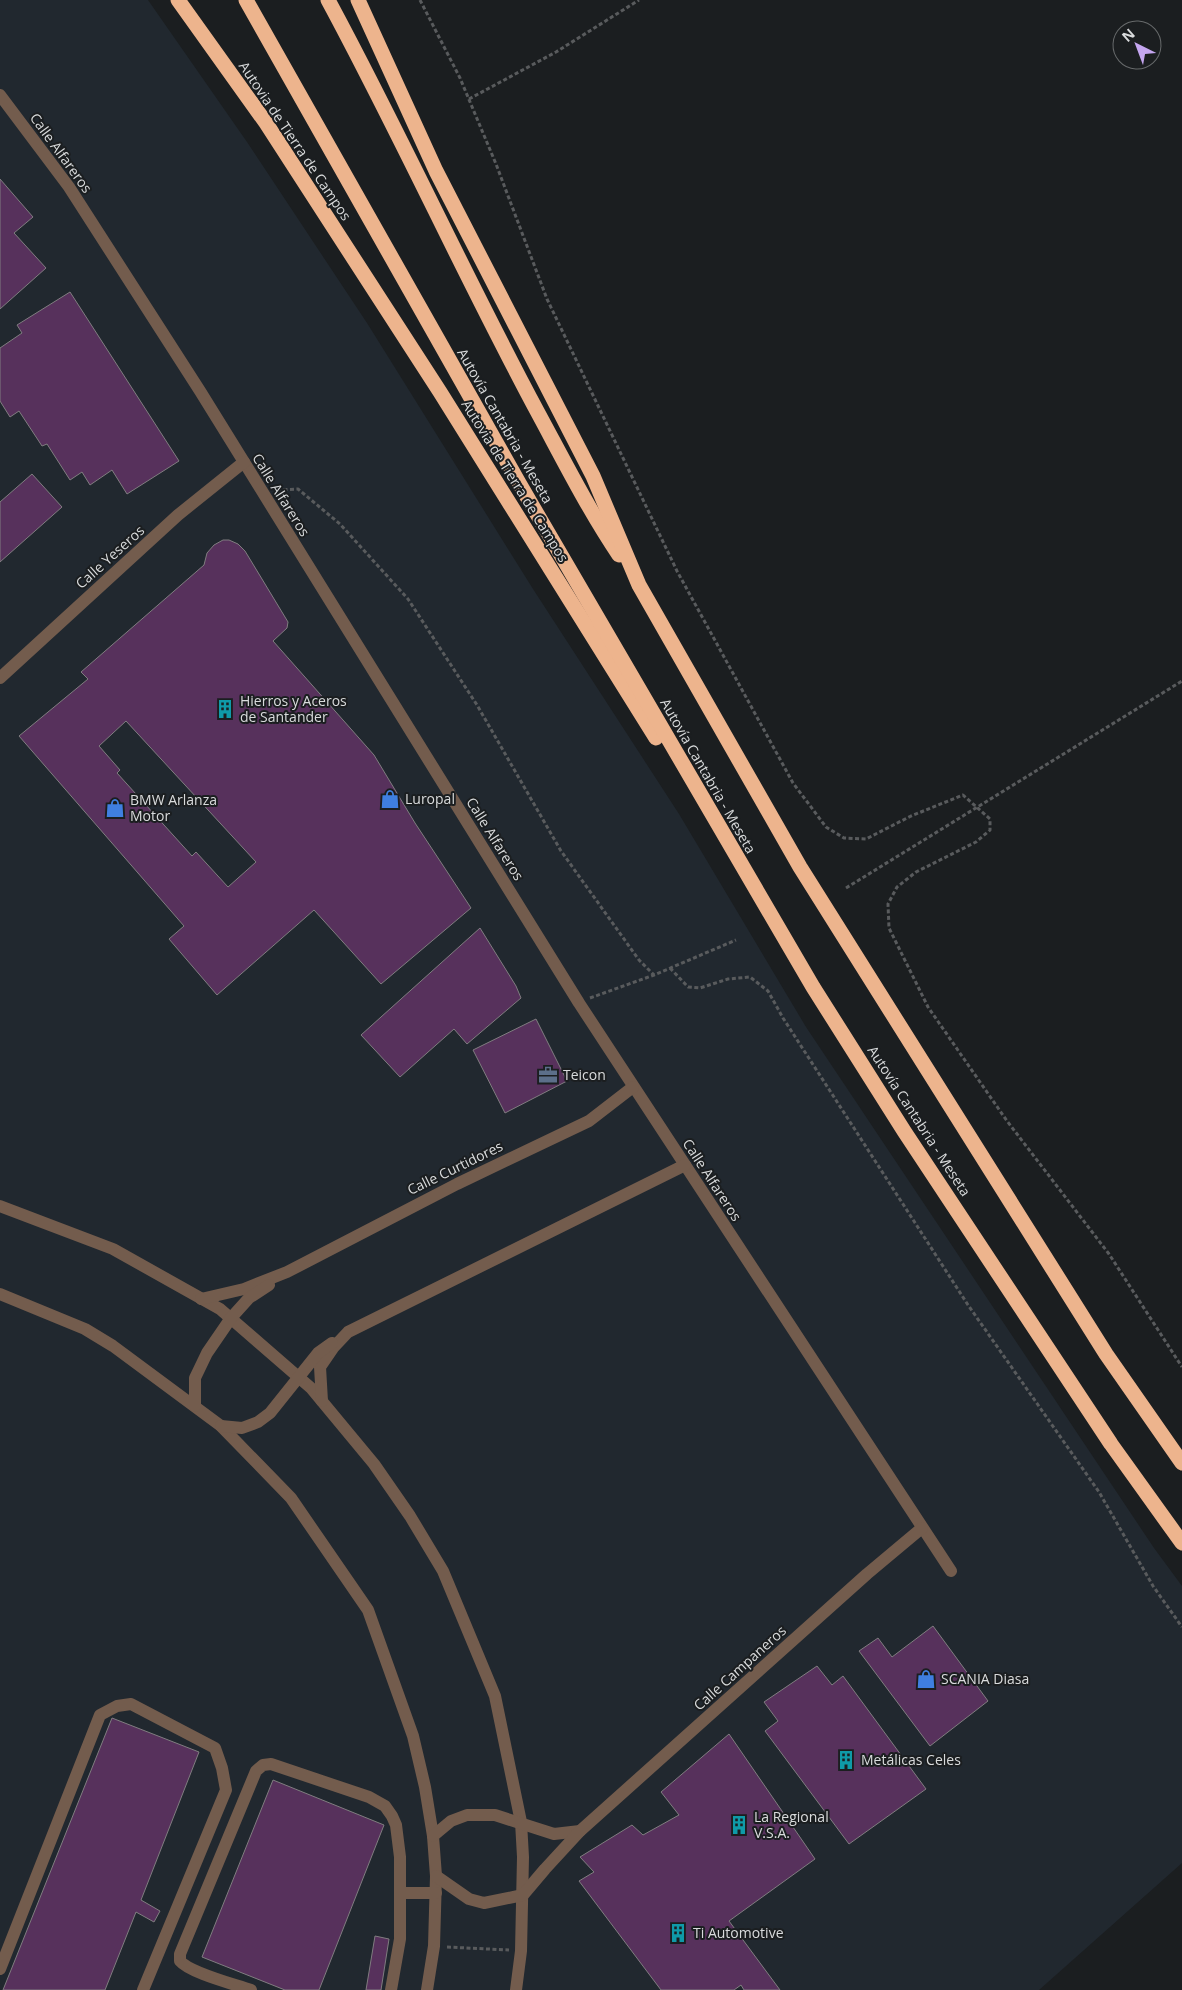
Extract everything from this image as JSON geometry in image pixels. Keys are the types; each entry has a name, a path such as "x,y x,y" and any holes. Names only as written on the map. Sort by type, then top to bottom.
{"highway":[{"name":"Autovia de Tierra de Campos","path":"178,0 266,123 440,392 813,987"},
{"name":"Autovía Cantabria - Meseta","path":"246,0 519,484 813,987 904,1131 1111,1444 1182,1544"},
{"path":"328,0 518,376 599,526 639,585 800,867 1106,1354 1182,1463"},
{"path":"358,0 436,171 593,476 639,585"}],"street":[{"name":"Calle Alfareros","path":"0,95 69,187 244,462 579,1003 951,1571"},
{"name":"Calle Yeseros","path":"0,678 178,515 244,462"},
{"name":"Calle Curtidores","path":"201,1299 244,1289 287,1272 456,1184 589,1121 633,1087"},
{"path":"221,1426 242,1428 258,1422 270,1412 318,1353 348,1332 685,1165"},
{"path":"0,1206 113,1249 220,1309 298,1376 322,1401 374,1464 410,1516 443,1571 495,1696 521,1822 523,1896 521,1951 516,1990"},
{"name":"Calle Curtidores","path":"195,1406 195,1378 207,1353 231,1318 249,1298 287,1272"},
{"path":"0,1294 92,1333 114,1346 221,1426 291,1498 368,1610 413,1736 426,1787 436,1876 434,1946 427,1990"},
{"path":"322,1401 320,1367 333,1348 348,1332"},
{"name":"Calle Campaneros","path":"523,1896 544,1868 580,1831 867,1574 922,1528"},
{"path":"0,1969 100,1715 117,1706 131,1704 215,1748 222,1768 226,1790 143,1990"},
{"path":"251,1990 211,1977 183,1965 180,1961 180,1954 256,1771 263,1765 270,1764 369,1797 385,1806 396,1826 400,1857 400,1939 391,1990"},
{"path":"433,1836 451,1821 467,1815 495,1815 554,1834 580,1831"},
{"path":"436,1876 469,1899 484,1903 523,1896"},
{"path":"400,1893 436,1893"}],"path":[{"path":"420,0 460,78 496,164 551,308 677,571 793,783 826,827 844,838 866,839 912,816 963,795 990,819 990,830 976,842 916,872 897,888 888,904 889,928 928,1007 1007,1122 1109,1254 1182,1367"},
{"path":"468,99 556,52 638,0"},
{"path":"262,492 298,489 340,524 408,599 477,705 561,851 639,960 654,974"},
{"path":"846,888 1182,682"},
{"path":"579,1003 736,940"},
{"path":"670,968 688,987 700,988 728,979 750,977 768,991 789,1027 968,1305 1100,1492 1153,1586 1182,1627"},
{"path":"434,1946 521,1951"}],"shaded area":[{"path":"0,0 148,0 247,142 367,323 533,589 679,814 806,1027 1154,1548 1182,1586 1182,1863 1039,1990 0,1990"}],"building":[{"path":"0,179 33,217 14,233 46,268 0,309"},
{"path":"70,292 179,461 127,494 112,470 90,485 82,472 70,480 47,444 42,446 19,411 10,417 0,401 0,348 22,333 17,325"},
{"path":"32,474 62,507 0,562 0,502"},
{"path":"223,540 229,540 238,544 245,551 288,622 287,628 273,641 374,755 415,823 471,908 381,984 314,910 217,995 169,939 184,926 19,736 88,679 81,672 204,565 207,553 214,545","holes":["126,721 256,862 228,887 196,852 192,856 117,773 120,770 99,746"]},
{"path":"480,928 516,986 521,998 467,1044 454,1029 400,1077 361,1035"},
{"path":"536,1019 567,1081 505,1113 473,1050"},
{"name":"SCANIA Diasa","path":"933,1626 988,1701 930,1746 859,1651 878,1638 892,1657"},
{"name":"Metálicas Celes","path":"817,1666 832,1685 843,1676 926,1789 849,1844 765,1731 778,1721 764,1702"},
{"path":"112,1718 199,1752 141,1900 160,1911 154,1922 136,1912 105,1990 3,1990"},
{"path":"729,1734 815,1859 729,1921 780,1990 744,1990 741,1985 734,1990 661,1990 579,1881 594,1872 580,1857 632,1825 643,1835 679,1815 661,1792"},
{"path":"273,1780 384,1825 319,1990 285,1990 202,1957"},
{"path":"375,1936 389,1939 381,1990 366,1990"}],"place":[{"name":"Hierros y Aceros de Santander","path":"225,709"},
{"name":"Luropal","path":"390,799"},
{"name":"BMW Arlanza Motor","path":"115,808"},
{"name":"Teicon","path":"548,1075"},
{"name":"SCANIA Diasa","path":"926,1679"},
{"name":"Metálicas Celes","path":"846,1760"},
{"name":"La Regional V.S.A.","path":"739,1825"},
{"name":"Ti Automotive","path":"678,1933"}]}
